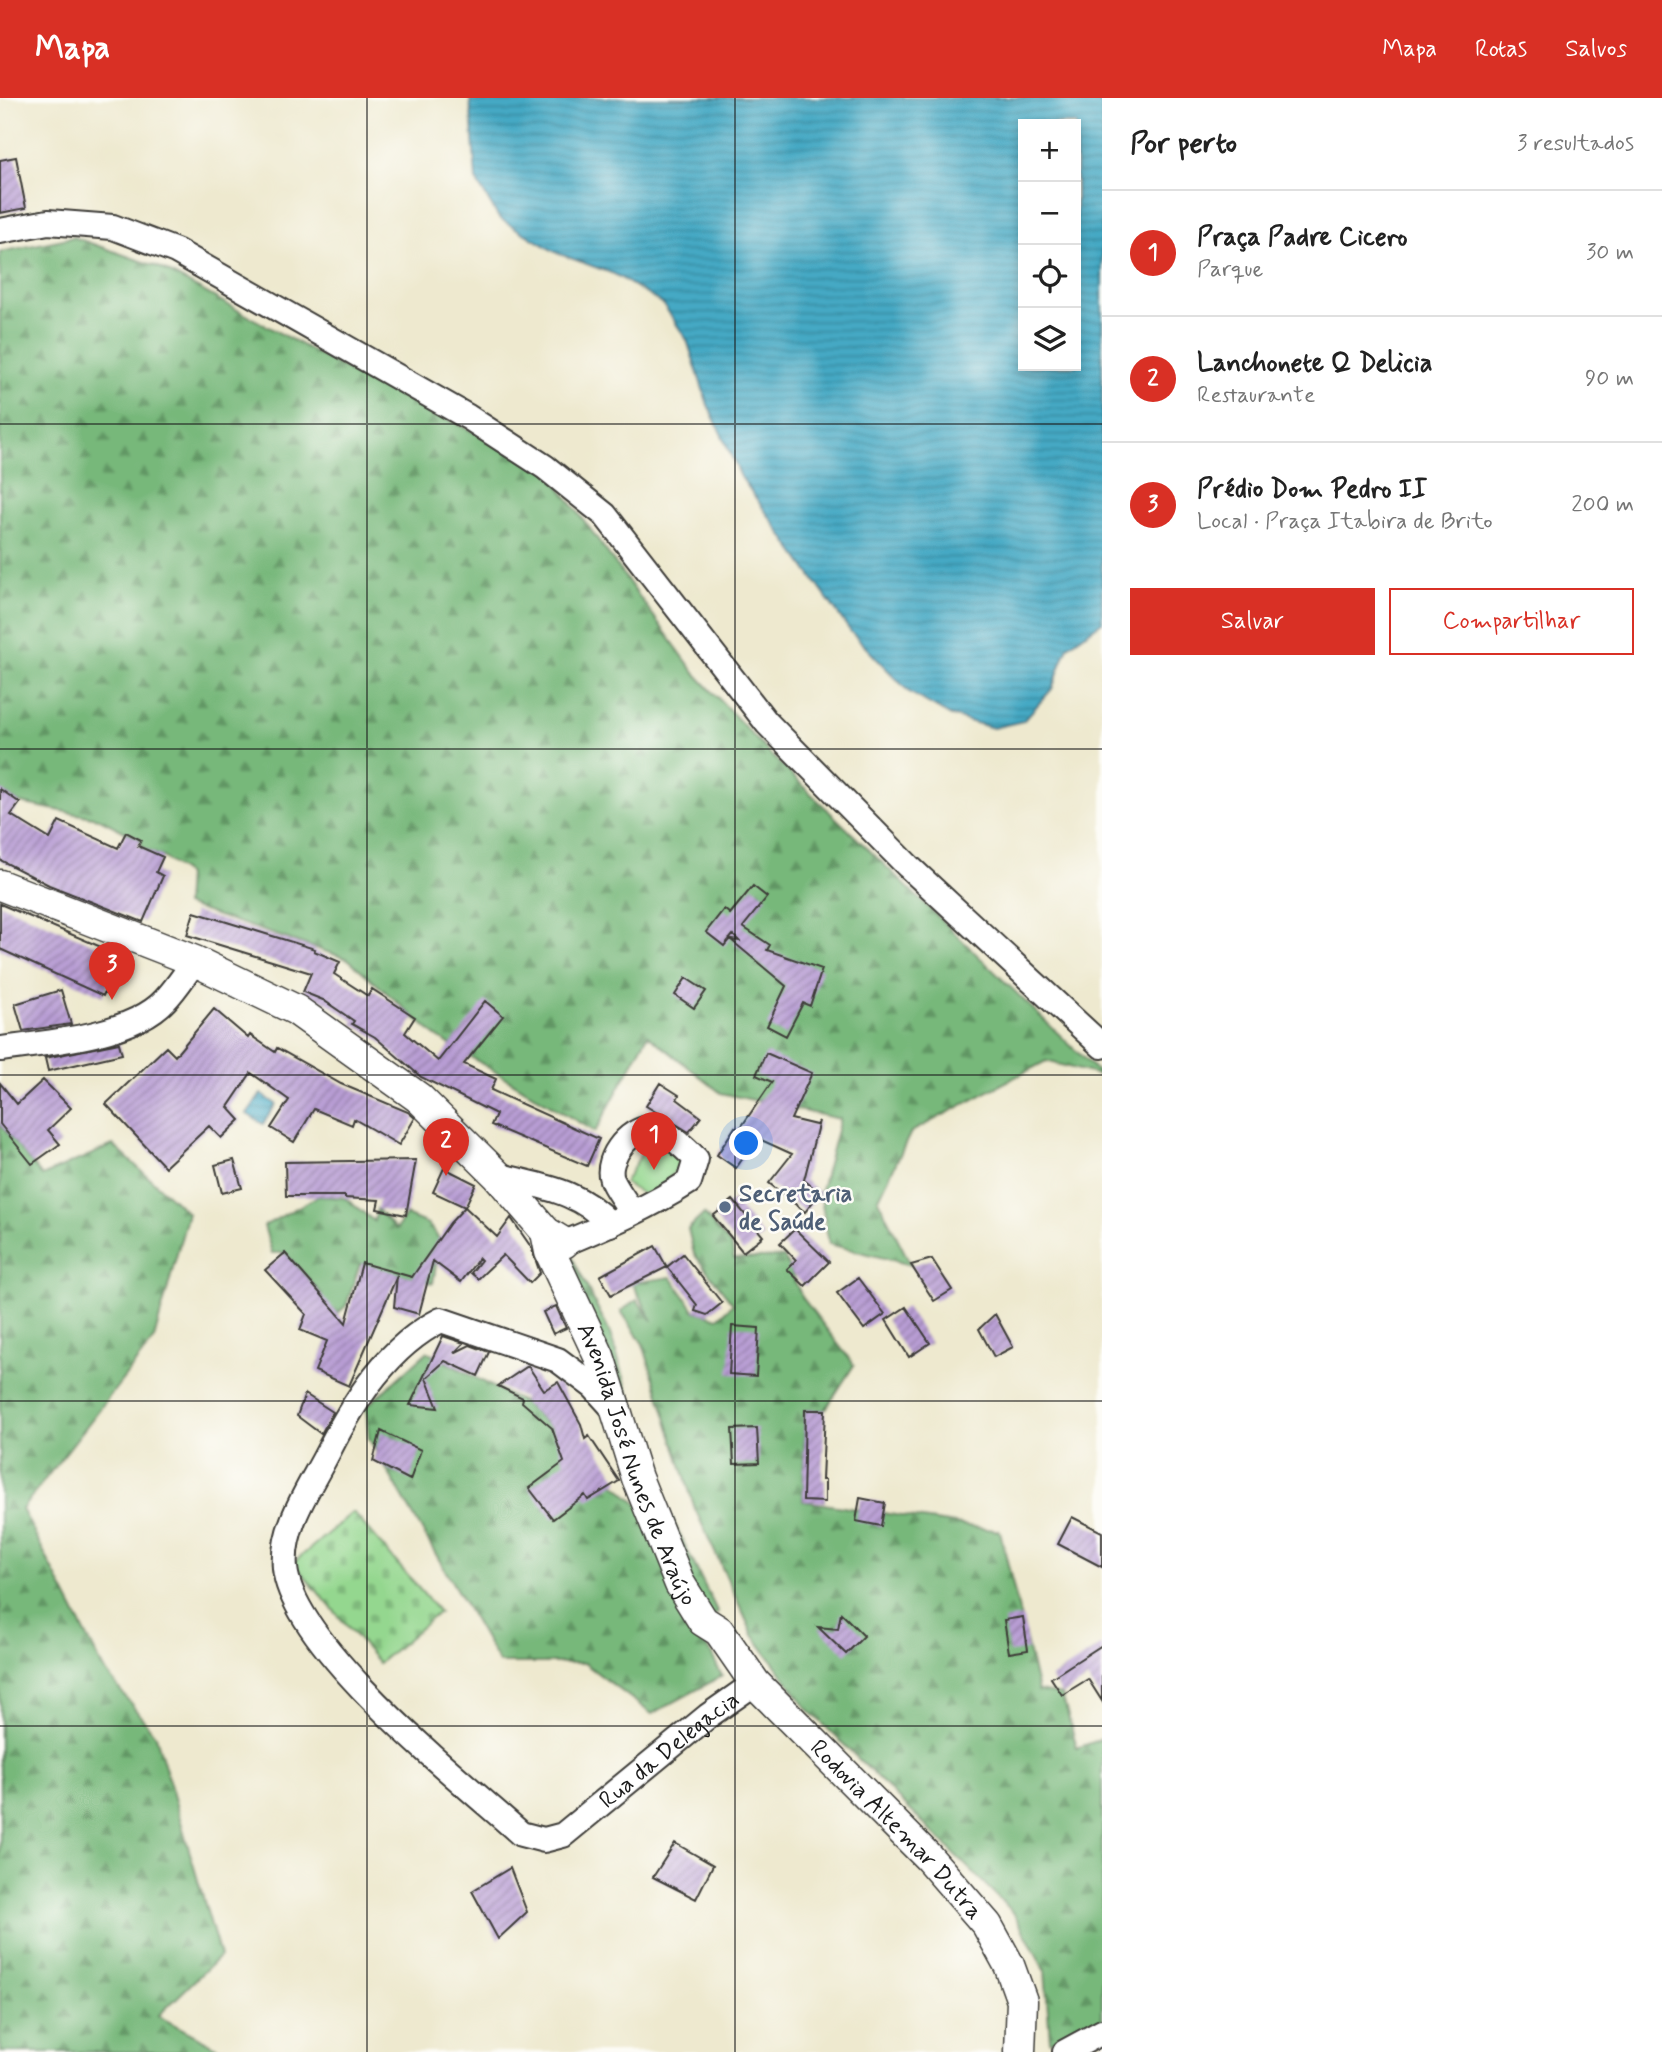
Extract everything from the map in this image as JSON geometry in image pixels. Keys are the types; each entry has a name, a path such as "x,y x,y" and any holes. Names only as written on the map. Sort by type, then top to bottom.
{"street":[{"path":"0,231 48,222 113,228 176,251 468,418 545,467 605,515 766,723 908,866 1102,1046"},
{"path":"0,885 195,961 296,1010 419,1098 496,1175 553,1242 610,1224 633,1213"},
{"path":"0,1049 42,1044 129,1024 165,1001 195,961"},
{"path":"496,1175 577,1196 594,1207 610,1224"},
{"name":"Avenida José Nunes de Araújo","path":"553,1242 598,1356 638,1478 680,1584 704,1621 719,1631"},
{"name":"Avenida José Nunes de Araújo","path":"553,1242 610,1333 661,1496 718,1613 719,1631"},
{"name":"Rua da Delegacia","path":"616,1412 594,1387 558,1360 441,1320 416,1333 390,1358 345,1420 292,1521 286,1543 285,1570 302,1614 364,1693 521,1834 544,1840 563,1835 708,1716 755,1683"},
{"name":"Rodovia Altemar Dutra","path":"719,1631 755,1683 928,1857 987,1925 1009,1965 1022,2001 1020,2052"},
{"path":"1065,2052 1102,2032"}],"green space":[{"path":"73,237 161,268 347,370 545,467 695,673 770,754 1102,1076 1046,1061 911,1132 878,1200 911,1265 829,1244 820,1193 840,1119 721,1093 648,1035 595,1132 436,1036 348,959 185,905 187,875 163,857 142,848 141,840 98,818 20,803 0,790 0,252"},
{"path":"0,1124 42,1176 113,1145 188,1213 154,1339 22,1509 103,1668 156,1736 220,1956 158,2016 226,2052 0,2052"},
{"path":"653,1135 686,1157 653,1200 624,1183"},
{"path":"318,1196 345,1198 374,1221 377,1209 396,1229 406,1215 428,1224 440,1240 433,1283 360,1264 346,1306 331,1319 307,1310 322,1294 285,1253 272,1253 264,1226"},
{"path":"704,1214 732,1247 734,1259 784,1257 802,1297 854,1365 825,1410 805,1410 803,1501 1000,1531 1038,1691 1062,1695 1077,1748 1102,1739 1102,2023 1050,2041 1045,1970 1013,1912 807,1708 753,1635 695,1509 643,1344 621,1311 637,1300 653,1321 632,1283 671,1277 695,1311 718,1318 733,1304 694,1254 688,1229"},
{"path":"565,1243 610,1333 661,1496 718,1613 703,1621 607,1384"},
{"path":"427,1352 522,1402 640,1506 722,1676 652,1714 584,1663 499,1663 369,1439 366,1407"},
{"path":"353,1512 439,1612 379,1663 293,1563"}],"water":[{"path":"470,98 1102,98 1102,622 1068,646 1052,689 1023,721 993,728 951,716 909,692 851,632 741,477 708,405 687,340 663,304 614,274 557,253 499,218 476,180"},
{"path":"261,1094 276,1104 263,1124 247,1114"}],"building":[{"path":"16,157 26,208 0,213 0,160"},
{"path":"0,789 20,803 11,815 50,839 59,821 118,848 126,832 141,840 138,846 163,857 156,872 163,876 143,922 49,885 0,860"},
{"path":"753,886 767,897 743,927 770,945 767,950 822,969 810,1006 803,1003 786,1036 767,1026 786,986 731,940 739,941 733,935 724,946 706,932 724,909 730,914"},
{"path":"0,904 120,955 103,996 0,949"},
{"path":"194,912 315,949 314,951 340,962 334,974 368,996 372,989 415,1017 405,1033 438,1061 485,1001 503,1016 464,1064 496,1079 491,1090 599,1139 587,1166 491,1125 496,1114 421,1077 375,1037 352,1024 354,1021 323,1000 303,992 311,973 187,935"},
{"path":"686,978 706,991 694,1008 675,995"},
{"path":"61,990 71,1024 23,1031 15,1004"},
{"path":"214,1009 248,1038 250,1035 275,1052 277,1048 341,1084 408,1112 415,1118 399,1145 354,1119 352,1125 314,1109 294,1142 271,1128 289,1100 251,1073 228,1107 240,1120 221,1138 209,1126 165,1167 106,1104 166,1047 175,1056"},
{"path":"119,1043 122,1054 48,1071 45,1058"},
{"path":"766,1053 812,1073 791,1119 816,1125 819,1121 804,1180 820,1193 805,1212 769,1183 792,1154 757,1138 736,1168 717,1155 735,1127 739,1130 772,1082 756,1075"},
{"path":"43,1080 71,1108 48,1130 60,1144 32,1164 0,1124 0,1083 17,1104"},
{"path":"660,1083 679,1095 677,1099 701,1117 689,1132 646,1106"},
{"path":"234,1160 242,1188 222,1193 215,1165"},
{"path":"416,1160 406,1215 377,1209 379,1200 345,1196 286,1196 285,1162"},
{"path":"444,1168 476,1184 465,1207 433,1192"},
{"path":"733,1200 763,1236 743,1252 713,1216"},
{"path":"465,1207 497,1237 511,1218 531,1247 540,1273 530,1283 503,1255 478,1279 471,1273 481,1260 479,1258 461,1282 433,1261 419,1314 394,1307 397,1276 349,1386 315,1371 327,1341 300,1330 306,1314 265,1270 285,1253 346,1323 362,1263 412,1277 450,1223"},
{"path":"795,1229 829,1262 805,1286 787,1269 796,1260 780,1243"},
{"path":"655,1246 667,1267 611,1295 600,1276"},
{"path":"683,1254 722,1303 707,1315 695,1311 697,1305 667,1267"},
{"path":"932,1259 952,1290 934,1301 911,1265"},
{"path":"858,1278 885,1314 864,1329 837,1293"},
{"path":"556,1306 566,1328 553,1334 543,1312"},
{"path":"906,1307 930,1343 909,1357 886,1320"},
{"path":"995,1314 1013,1347 994,1357 979,1329"},
{"path":"732,1326 759,1328 756,1376 729,1374"},
{"path":"443,1336 464,1343 454,1353 470,1345 489,1352 478,1376 445,1361 426,1378 438,1408 410,1405"},
{"path":"528,1366 544,1390 558,1382 581,1424 585,1439 589,1436 619,1481 588,1500 585,1495 553,1519 529,1488 564,1462 552,1428 522,1402 523,1398 498,1386"},
{"path":"305,1394 333,1412 321,1434 297,1416"},
{"path":"805,1410 825,1410 822,1480 825,1480 825,1502 803,1501"},
{"path":"757,1428 759,1463 734,1464 732,1429"},
{"path":"381,1431 421,1450 410,1480 373,1461"},
{"path":"860,1498 885,1503 881,1526 856,1521"},
{"path":"1072,1517 1102,1532 1102,1567 1058,1544"},
{"path":"841,1613 864,1636 846,1654 818,1627 838,1629"},
{"path":"1023,1617 1028,1650 1009,1653 1004,1620"},
{"path":"1102,1645 1102,1701 1088,1679 1062,1695 1051,1678"},
{"path":"675,1843 713,1865 696,1899 653,1877"},
{"path":"510,1868 527,1912 498,1939 472,1891"}],"place":[{"name":"Prédio Dom Pedro II","path":"112,1000"},
{"name":"Praça Padre Cicero","path":"654,1170"},
{"name":"Lanchonete Q Delicia","path":"446,1176"},
{"name":"Secretaria de Saúde","path":"725,1207"}]}
